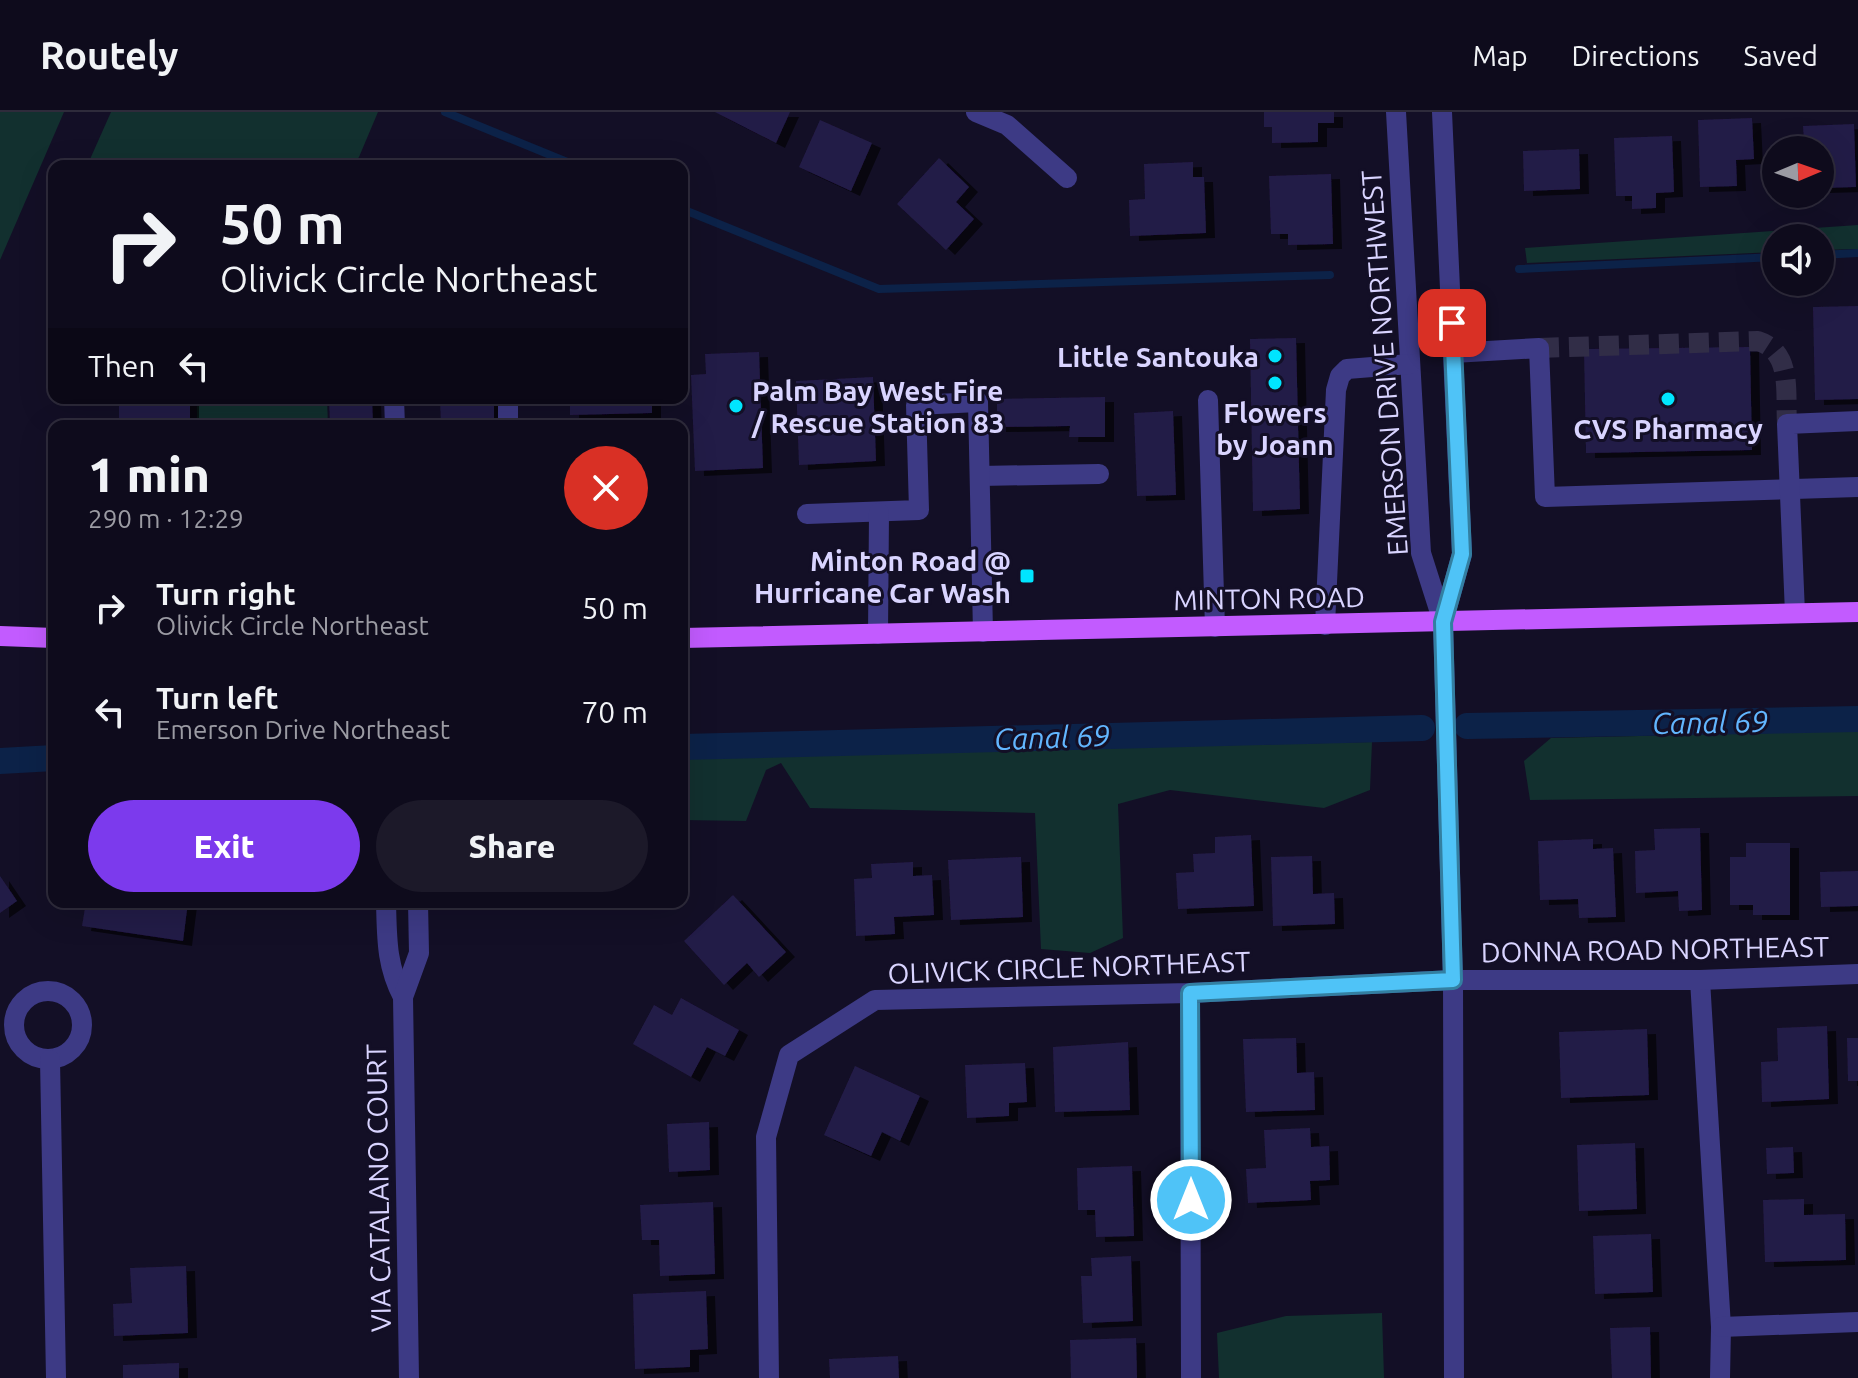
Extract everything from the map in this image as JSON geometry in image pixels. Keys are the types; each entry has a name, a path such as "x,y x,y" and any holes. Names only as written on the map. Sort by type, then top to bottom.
{"main road":[{"name":"MINTON ROAD","path":"688,638 1858,612"},
{"path":"0,636 48,638"}],"street":[{"path":"976,112 1007,125 1067,178"},
{"name":"EMERSON DRIVE NORTHWEST","path":"1396,112 1421,553 1443,622"},
{"path":"1442,112 1462,554 1443,622 1453,980 1454,1378"},
{"path":"1453,353 1539,348 1545,497 1858,487"},
{"path":"1325,625 1336,390 1340,376 1347,369 1410,364"},
{"path":"1208,400 1215,627"},
{"path":"807,514 919,510 916,405 978,402 983,632"},
{"path":"1795,613 1787,424 1858,421"},
{"path":"980,476 1099,474"},
{"path":"878,634 879,513"},
{"name":"VIA CATALANO COURT","path":"386,908 389,965 403,997"},
{"name":"VIA CATALANO COURT","path":"409,1378 403,997 419,953 418,908"},
{"name":"DONNA ROAD NORTHEAST","path":"1453,980 1700,980 1858,974"},
{"name":"OLIVICK CIRCLE NORTHEAST","path":"769,1378 766,1137 789,1055 875,1000 1190,993 1453,980"},
{"path":"1700,980 1721,1327 1720,1378"},
{"path":"1190,993 1191,1378"},
{"path":"50,1060 56,1378"},
{"path":"1721,1327 1858,1322"}],"green space":[{"path":"0,112 64,112 0,260"},
{"path":"111,112 378,112 357,160 90,160"},
{"path":"1858,225 1858,249 1834,250 1834,227"},
{"path":"1762,232 1762,253 1527,263 1525,248"},
{"path":"197,404 327,404 328,420 197,420"},
{"path":"1858,731 1858,796 1530,800 1524,761 1551,738"},
{"path":"1372,742 1370,790 1324,808 1170,790 1118,804 1123,938 1090,953 1041,949 1035,813 810,808 781,763 766,770 746,821 688,820 688,757"},
{"path":"1382,1313 1384,1378 1219,1378 1217,1333 1286,1316"}],"building":[{"path":"715,112 790,112 776,143"},
{"path":"1264,112 1334,112 1334,123 1318,123 1318,142 1272,143 1272,127 1264,127"},
{"path":"1752,118 1754,159 1736,160 1737,186 1700,187 1698,120"},
{"path":"820,120 872,143 851,191 799,167"},
{"path":"1854,124 1856,187 1834,188 1834,136 1804,136 1803,126"},
{"path":"1672,136 1674,192 1656,193 1656,208 1632,209 1632,196 1616,196 1614,138"},
{"path":"1579,149 1580,189 1524,191 1523,151"},
{"path":"939,158 969,187 956,202 974,219 946,250 897,204"},
{"path":"1193,162 1193,177 1204,177 1206,233 1130,236 1129,200 1145,199 1144,164"},
{"path":"1331,174 1333,244 1288,245 1288,234 1271,234 1269,176"},
{"path":"1858,306 1858,399 1815,400 1813,307"},
{"path":"1296,338 1300,509 1253,511 1250,339"},
{"name":"CVS Pharmacy","path":"1750,347 1752,450 1586,453 1584,349"},
{"path":"759,352 763,468 695,471 691,375 706,374 705,354"},
{"path":"873,377 876,461 799,465 796,381"},
{"path":"1105,397 1105,437 1069,437 1070,426 997,427 997,399"},
{"path":"119,404 190,404 190,420 119,420"},
{"path":"329,404 372,404 373,420 330,420"},
{"path":"440,404 494,404 494,420 441,420"},
{"path":"570,404 652,404 652,413 570,415"},
{"path":"1173,411 1176,495 1137,496 1134,413"},
{"path":"1700,828 1702,910 1679,911 1678,891 1636,893 1635,851 1655,850 1654,829"},
{"path":"1251,835 1254,906 1178,909 1176,873 1194,872 1193,854 1215,853 1215,837"},
{"path":"1593,839 1593,849 1613,848 1616,917 1579,918 1578,899 1540,900 1538,841"},
{"path":"1746,843 1790,843 1790,915 1753,915 1753,905 1730,905 1730,857 1746,857"},
{"path":"1312,856 1313,894 1334,893 1335,924 1273,926 1271,857"},
{"path":"1021,857 1023,917 951,920 948,860"},
{"path":"913,862 913,876 932,875 934,915 894,917 895,934 856,936 854,879 872,878 871,864"},
{"path":"1858,871 1858,906 1821,907 1820,872"},
{"path":"0,876 17,901 0,913"},
{"path":"733,895 786,952 759,977 747,963 724,985 684,941"},
{"path":"85,908 187,908 183,941 82,926"},
{"path":"681,998 739,1030 725,1056 707,1047 691,1077 633,1044 654,1005 672,1015"},
{"path":"1827,1026 1829,1099 1762,1102 1761,1062 1778,1061 1777,1028"},
{"path":"1647,1029 1649,1095 1561,1098 1559,1032"},
{"path":"1296,1038 1297,1073 1314,1072 1315,1110 1246,1112 1243,1039"},
{"path":"1847,1038 1858,1038 1858,1081 1848,1081"},
{"path":"1128,1042 1130,1110 1055,1112 1053,1047"},
{"path":"1025,1063 1027,1102 1009,1103 1009,1116 967,1118 965,1065"},
{"path":"855,1066 920,1096 900,1141 882,1132 871,1156 824,1135"},
{"path":"709,1122 710,1170 669,1172 667,1124"},
{"path":"1310,1128 1311,1147 1329,1146 1330,1180 1310,1181 1311,1200 1248,1203 1246,1169 1266,1168 1264,1130"},
{"path":"1635,1143 1637,1209 1579,1211 1577,1145"},
{"path":"1793,1147 1794,1173 1767,1174 1766,1148"},
{"path":"1132,1166 1134,1236 1096,1237 1095,1210 1078,1210 1077,1168"},
{"path":"1804,1199 1804,1215 1845,1214 1846,1260 1765,1262 1763,1200"},
{"path":"713,1202 715,1274 660,1276 659,1240 642,1240 640,1205"},
{"path":"1651,1234 1653,1292 1595,1294 1593,1236"},
{"path":"1131,1256 1133,1321 1083,1323 1081,1276 1092,1276 1091,1258"},
{"path":"186,1266 188,1333 114,1336 113,1304 132,1303 130,1268"},
{"path":"706,1291 708,1349 690,1350 690,1367 635,1369 633,1294"},
{"path":"1650,1327 1651,1378 1612,1378 1610,1328"},
{"path":"1136,1338 1137,1378 1071,1378 1070,1340"},
{"path":"898,1356 899,1378 830,1378 829,1359"},
{"path":"179,1363 179,1378 123,1378 123,1365"}],"waterway":[{"path":"445,112 562,160"},
{"path":"688,211 879,289 1330,275"},
{"path":"1834,254 1858,253"},
{"path":"1519,269 1762,258"},
{"name":"Canal 69","path":"1467,726 1858,719"},
{"name":"Canal 69","path":"688,747 1422,728"},
{"name":"Canal 69","path":"0,761 48,758"}],"tunnel":[{"path":"1539,348 1758,341 1769,346 1782,364 1787,424"}],"place":[{"name":"Little Santouka","path":"1275,356"},
{"name":"Flowers by Joann","path":"1275,383"},
{"name":"CVS Pharmacy","path":"1668,399"},
{"name":"Palm Bay West Fire / Rescue Station 83","path":"736,406"},
{"name":"Minton Road @ Hurricane Car Wash","path":"1027,576"}],"route":[{"path":"1191,1200 1190,993 1453,980 1443,622 1462,554 1452,323"}]}
